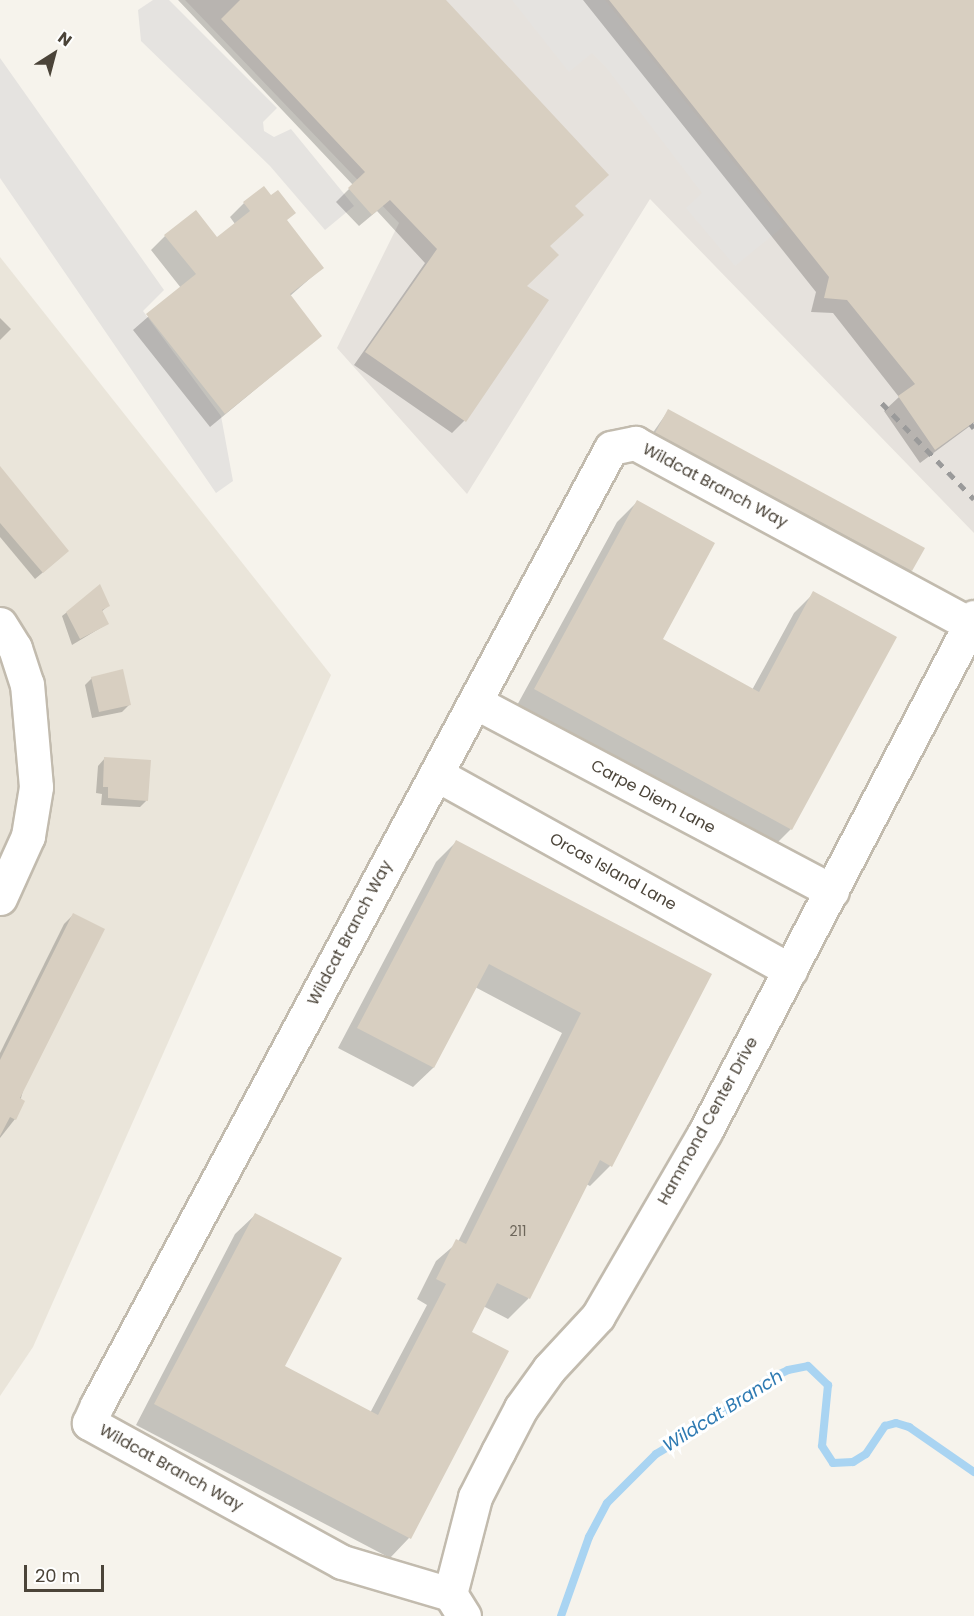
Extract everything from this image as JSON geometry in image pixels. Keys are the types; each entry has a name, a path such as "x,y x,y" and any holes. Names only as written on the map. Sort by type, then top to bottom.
{"street":[{"name":"Wildcat Branch Way","path":"457,1605 342,1562 89,1423 611,448 635,443 972,620"},
{"name":"Hammond Center Drive","path":"457,1605 475,1497 521,1408 598,1316 705,1132 972,620"},
{"path":"0,624 15,648 27,684 36,787 28,836 0,898"},
{"name":"Carpe Diem Lane","path":"475,702 832,891"},
{"name":"Orcas Island Lane","path":"436,774 790,970"}],"shaded area":[{"path":"153,0 169,0 277,108 263,122 264,131 274,137 291,129 354,206 325,230 270,166 141,41 138,10"},
{"path":"185,0 974,0 974,533 650,199 467,494 337,348 399,223"},
{"path":"512,0 605,0 784,226 735,266 686,208 702,193 605,66 592,53 569,72"},
{"path":"0,58 164,290 143,311 221,416 233,481 216,493 0,178"},
{"path":"0,257 331,675 33,1347 0,1396"}],"building":[{"path":"240,0 446,0 609,175 575,206 584,215 550,246 559,255 527,286 549,300 466,422 365,352 437,249 390,200 372,215 348,188 365,172 221,19"},
{"path":"609,0 974,0 974,422 935,450 898,396 915,384 847,300 824,298 829,277"},
{"path":"264,186 271,195 278,190 296,213 287,220 324,268 290,294 322,336 225,414 146,314 196,274 164,235 196,210 217,237 250,211 243,202"},
{"path":"668,409 925,548 912,571 655,433"},
{"path":"0,466 69,551 43,573 0,523"},
{"path":"637,500 715,543 663,639 759,692 813,591 897,637 792,830 534,689"},
{"path":"100,584 110,606 102,610 109,624 80,639 66,612"},
{"path":"123,669 131,705 99,712 91,677"},
{"path":"104,757 151,760 148,801 108,798 108,787 103,787"},
{"path":"456,840 712,974 612,1167 600,1160 530,1299 497,1283 472,1332 509,1351 411,1539 154,1404 255,1213 342,1258 285,1366 378,1415 446,1284 436,1279 456,1239 466,1244 581,1013 489,964 434,1068 357,1028"},
{"path":"73,913 105,929 20,1098 25,1101 16,1120 10,1117 0,1136 0,1060"}],"waterway":[{"name":"Wildcat Branch","path":"561,1616 589,1537 607,1503 656,1454 702,1427 769,1379 788,1370 808,1366 828,1385 822,1446 833,1463 853,1462 866,1454 885,1426 896,1423 909,1427 974,1472"}],"railway":[{"path":"882,403 974,499"},
{"path":"971,424 974,428"}]}
